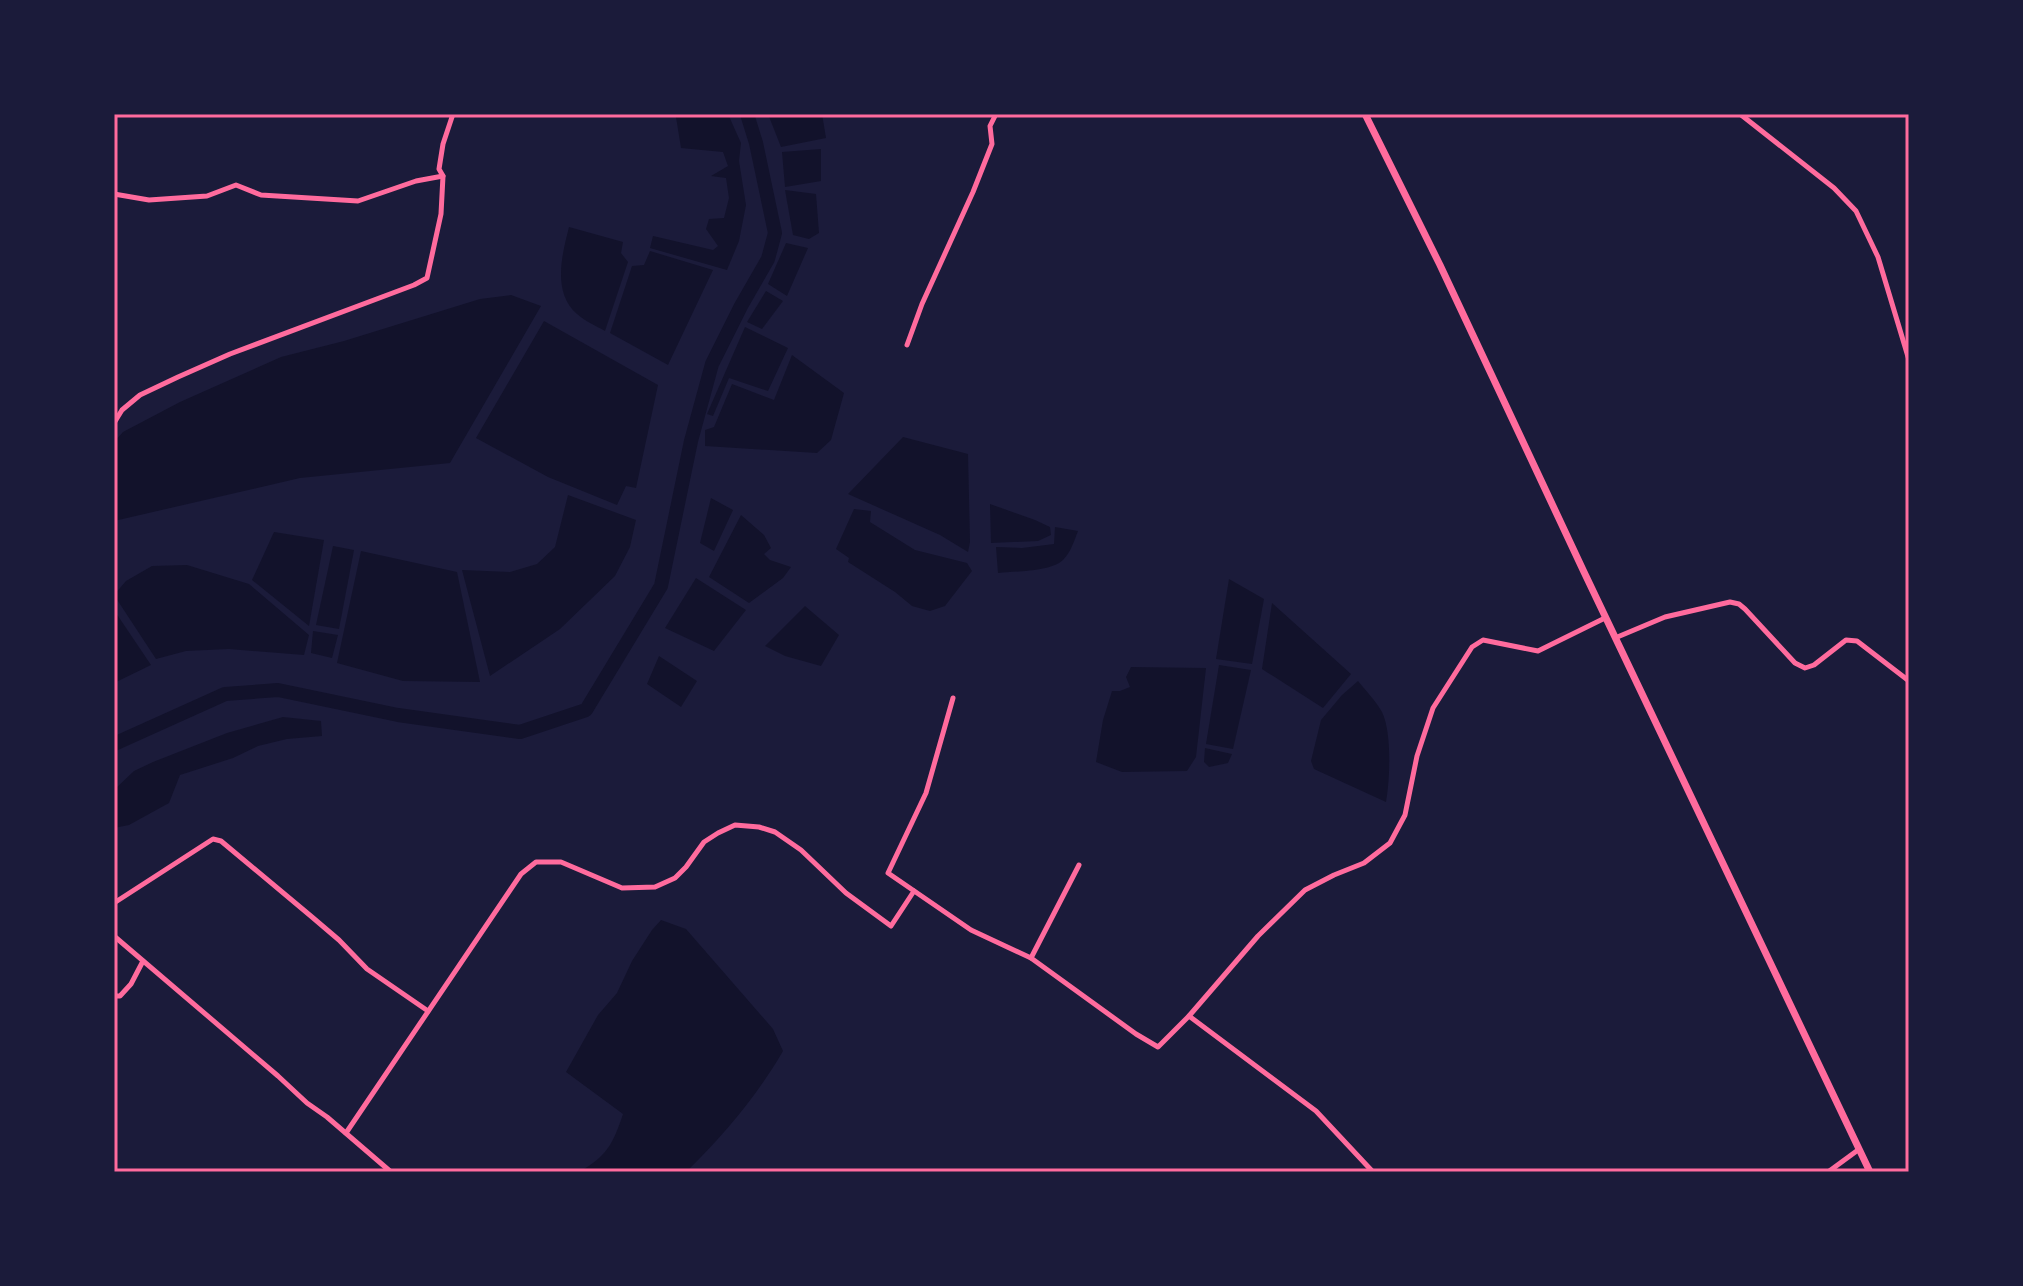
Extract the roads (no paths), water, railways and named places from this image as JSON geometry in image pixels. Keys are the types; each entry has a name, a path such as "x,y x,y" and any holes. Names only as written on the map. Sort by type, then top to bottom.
{"main road":[{"path":"1365,114 1440,265 1870,1172"}],"street":[{"path":"114,423 122,410 140,395 178,377 427,278 441,214 443,176 439,169 453,114"},
{"path":"907,345 992,144 990,126 996,114"},
{"path":"1740,114 1834,188 1856,211 1878,257 1909,360"},
{"path":"114,194 149,200 207,196 236,185 261,195 358,201 416,181 443,176"},
{"path":"1615,638 1665,617 1730,602 1745,609 1795,663 1805,668 1814,665 1846,640 1857,641 1909,681"},
{"path":"953,698 926,793 888,873 971,930 1031,958 1158,1047 1258,936 1305,890 1364,863 1390,843 1405,815 1417,756 1433,708 1472,647 1483,640 1538,651 1605,618"},
{"path":"346,1133 521,874 536,862 561,862 622,888 655,887 675,878 704,842 735,825 775,832 801,850 846,893 891,926 914,891"},
{"path":"114,903 213,839 221,841 330,932 367,969 428,1011"},
{"path":"1031,958 1079,865"},
{"path":"114,936 391,1172"},
{"path":"114,996 120,996 131,984 143,961"},
{"path":"1189,1016 1316,1111 1373,1172"},
{"path":"1828,1172 1858,1150"}],"waterway":[{"path":"114,744 225,694 278,690 398,715 520,732 586,710 661,586 691,441 712,364 768,259 775,233 747,114"}]}
